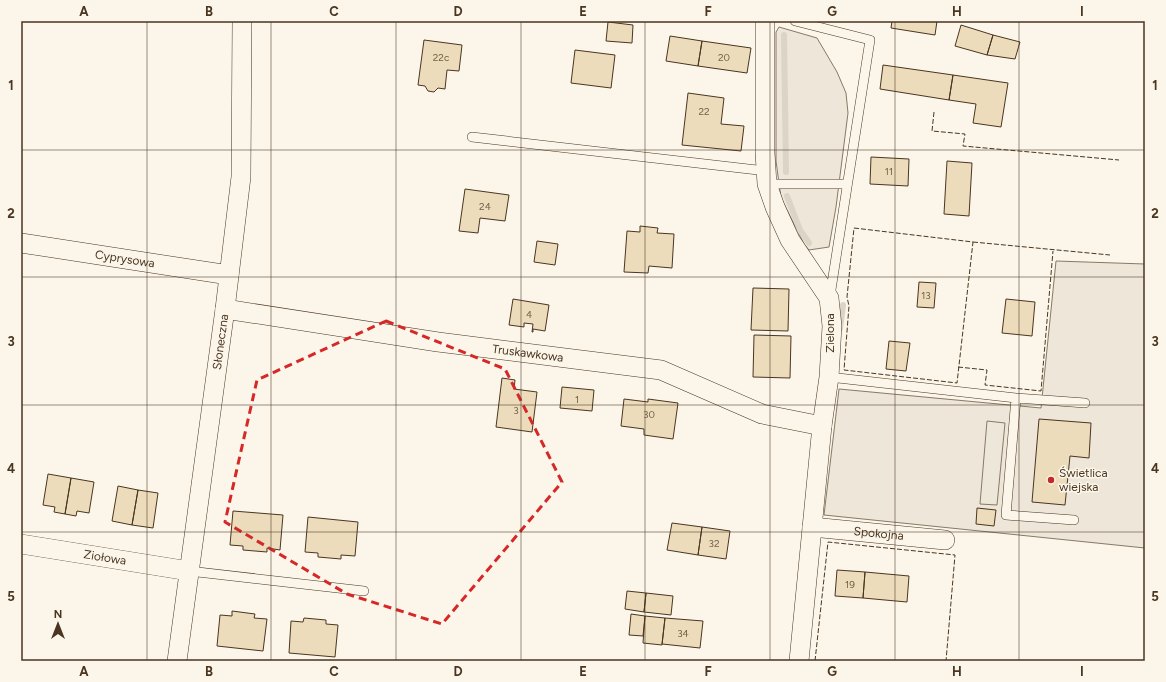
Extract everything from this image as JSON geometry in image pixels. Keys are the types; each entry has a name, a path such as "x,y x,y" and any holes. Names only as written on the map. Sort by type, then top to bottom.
{"street":[{"name":"Słoneczna","path":"176,661 225,309 241,177 242,21"},
{"name":"Zielona","path":"765,21 765,153 767,178 775,207 790,240 829,298 832,326 829,377 822,426 799,661"},
{"name":"Cyprysowa","path":"21,242 229,275"},
{"name":"Truskawkowa","path":"225,309 438,342 661,370 762,414 822,426"},
{"name":"Spokojna","path":"812,527 945,540"},
{"name":"Ziołowa","path":"21,544 189,571"}],"lane":[{"path":"795,21 870,40 829,298"},
{"path":"472,137 767,178 847,184"},
{"path":"829,377 1016,398 1085,403"},
{"path":"1016,398 1006,515 1074,520"},
{"path":"189,571 364,591"}],"highlighted area":[{"path":"386,321 505,369 562,482 442,624 347,594 225,522 257,380"}],"shaded area":[{"path":"779,27 817,38 837,72 846,93 848,113 836,207 829,247 809,250 804,244 781,198 776,161 776,32"},
{"path":"1056,261 1145,264 1145,548 824,515 839,389 1041,408"},
{"path":"987,421 1005,423 997,505 980,504"}],"building":[{"path":"892,21 937,21 935,35 891,28"},
{"path":"608,22 633,25 632,43 606,41"},
{"path":"961,25 993,35 987,55 955,46"},
{"path":"993,35 1020,42 1015,59 987,55"},
{"path":"670,36 702,41 698,66 666,61"},
{"path":"424,40 462,45 459,71 447,70 445,89 438,88 434,92 428,91 425,86 418,85"},
{"path":"702,41 751,48 747,73 698,66"},
{"path":"575,50 615,55 611,88 571,83"},
{"path":"883,65 953,75 949,100 880,89"},
{"path":"953,75 1008,83 1001,127 973,123 976,104 949,100"},
{"path":"688,93 724,98 721,124 744,126 741,151 682,145"},
{"path":"871,157 909,159 908,186 870,184"},
{"path":"947,161 972,163 969,216 944,214"},
{"path":"465,189 509,195 505,221 480,218 478,233 459,231"},
{"path":"640,226 658,228 657,233 674,234 672,268 649,266 648,273 624,272 627,231 640,232"},
{"path":"537,241 558,244 555,265 534,262"},
{"path":"919,282 936,283 934,308 917,307"},
{"path":"753,288 789,289 788,331 751,330"},
{"path":"513,299 549,305 545,331 533,329 532,332 533,324 524,323 524,327 509,325"},
{"path":"1006,299 1035,302 1032,336 1002,333"},
{"path":"754,335 791,336 790,378 753,377"},
{"path":"889,341 910,343 906,371 886,369"},
{"path":"502,378 515,380 514,389 537,392 532,432 496,427"},
{"path":"562,387 594,390 592,411 560,408"},
{"path":"624,399 648,402 648,399 678,403 673,439 644,435 644,429 621,426"},
{"name":"Świetlica wiejska","path":"1039,419 1091,423 1089,458 1070,456 1065,505 1032,502"},
{"path":"48,474 71,478 65,514 54,512 55,507 43,505"},
{"path":"71,478 94,482 89,513 77,511 76,516 65,514"},
{"path":"118,486 138,490 132,525 112,521"},
{"path":"138,490 158,493 153,528 132,525"},
{"path":"977,508 996,510 994,526 976,524"},
{"path":"233,511 283,515 280,550 267,548 267,552 243,550 243,546 230,545"},
{"path":"308,517 358,522 355,556 341,555 341,559 318,557 318,553 305,552"},
{"path":"672,523 702,527 698,555 667,550"},
{"path":"702,527 730,531 726,559 698,555"},
{"path":"837,570 865,572 863,598 835,596"},
{"path":"865,572 909,576 907,602 863,598"},
{"path":"627,591 646,593 644,612 625,609"},
{"path":"646,593 673,596 671,615 644,612"},
{"path":"232,611 255,614 254,618 267,619 263,651 217,646 220,615 232,616"},
{"path":"631,614 645,616 643,636 629,635"},
{"path":"645,616 665,618 662,645 643,643"},
{"path":"304,618 326,620 326,624 338,625 335,657 289,653 291,621 303,622"},
{"path":"665,618 703,621 700,648 662,644"}],"waterway":[{"path":"784,35 786,172"},
{"path":"787,196 800,230 809,243"},
{"path":"840,329 843,305"}],"fence":[{"path":"934,112 932,131 965,134 963,146 1119,160"},
{"path":"854,228 973,242 957,383 844,370 849,306 847,297 854,228"},
{"path":"973,242 1110,255"},
{"path":"958,367 987,370 985,385 1041,391 1053,251"},
{"path":"815,661 828,542 955,555 946,661"}],"place":[{"name":"Świetlica wiejska","path":"1051,480"}]}
